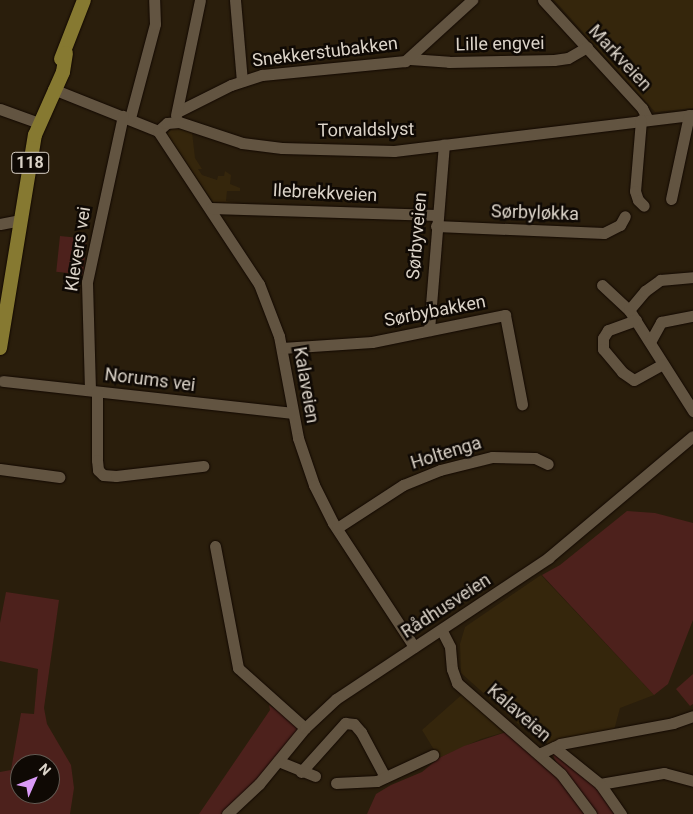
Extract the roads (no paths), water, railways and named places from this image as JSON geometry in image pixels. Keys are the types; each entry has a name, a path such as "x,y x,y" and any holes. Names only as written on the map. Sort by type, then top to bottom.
{"main road":[{"name":"118","path":"0,348 39,123 54,88 56,70 66,53 84,0"}],"street":[{"name":"Klevers vei","path":"154,0 155,24 127,117 87,282 96,460 98,470 103,474 116,476 203,466"},
{"path":"54,88 158,131 175,117 200,0"},
{"path":"235,0 242,81"},
{"name":"Snekkerstubakken","path":"175,117 242,81 271,74 410,58 472,0"},
{"name":"Markveien","path":"543,0 642,108 644,120"},
{"name":"Lille engvei","path":"410,58 449,62 554,60 568,58 587,47"},
{"path":"0,108 39,123"},
{"path":"672,199 691,115"},
{"name":"Torvaldslyst","path":"175,117 258,146 378,152 691,115"},
{"path":"644,120 636,191 638,200 644,206"},
{"name":"Kalaveien","path":"158,131 260,284 282,348 292,413 306,466 337,528 414,647"},
{"name":"Sørbyveien","path":"429,330 436,220 444,145"},
{"name":"Ilebrekkveien","path":"211,208 436,220"},
{"name":"Sørbyløkka","path":"436,220 604,233 620,225 625,216"},
{"path":"0,224 21,220"},
{"path":"629,310 645,291 660,280 693,278"},
{"path":"602,284 629,310 693,411"},
{"name":"Sørbybakken","path":"282,348 360,343 506,315 522,404"},
{"path":"650,342 661,322 693,316"},
{"path":"636,320 608,330 602,342 608,357 634,380 663,364"},
{"name":"Norums vei","path":"3,381 292,413"},
{"name":"Rådhusveien","path":"227,814 259,784 305,728 336,699 414,647 442,631 563,546 693,436"},
{"name":"Holtenga","path":"337,528 403,485 440,470 492,457 535,458 548,464"},
{"path":"0,469 59,477"},
{"path":"215,546 238,668 305,728"},
{"name":"Kalaveien","path":"442,631 450,647 452,670 457,682 540,754 573,787 592,814"},
{"path":"540,754 554,747 582,739 673,724 693,716"},
{"path":"301,772 345,722 354,724 360,732 385,777"},
{"path":"554,747 600,784 614,799 621,814"},
{"path":"336,783 372,782 433,755"},
{"path":"278,761 314,776"},
{"path":"600,784 664,773 693,782"}]}
